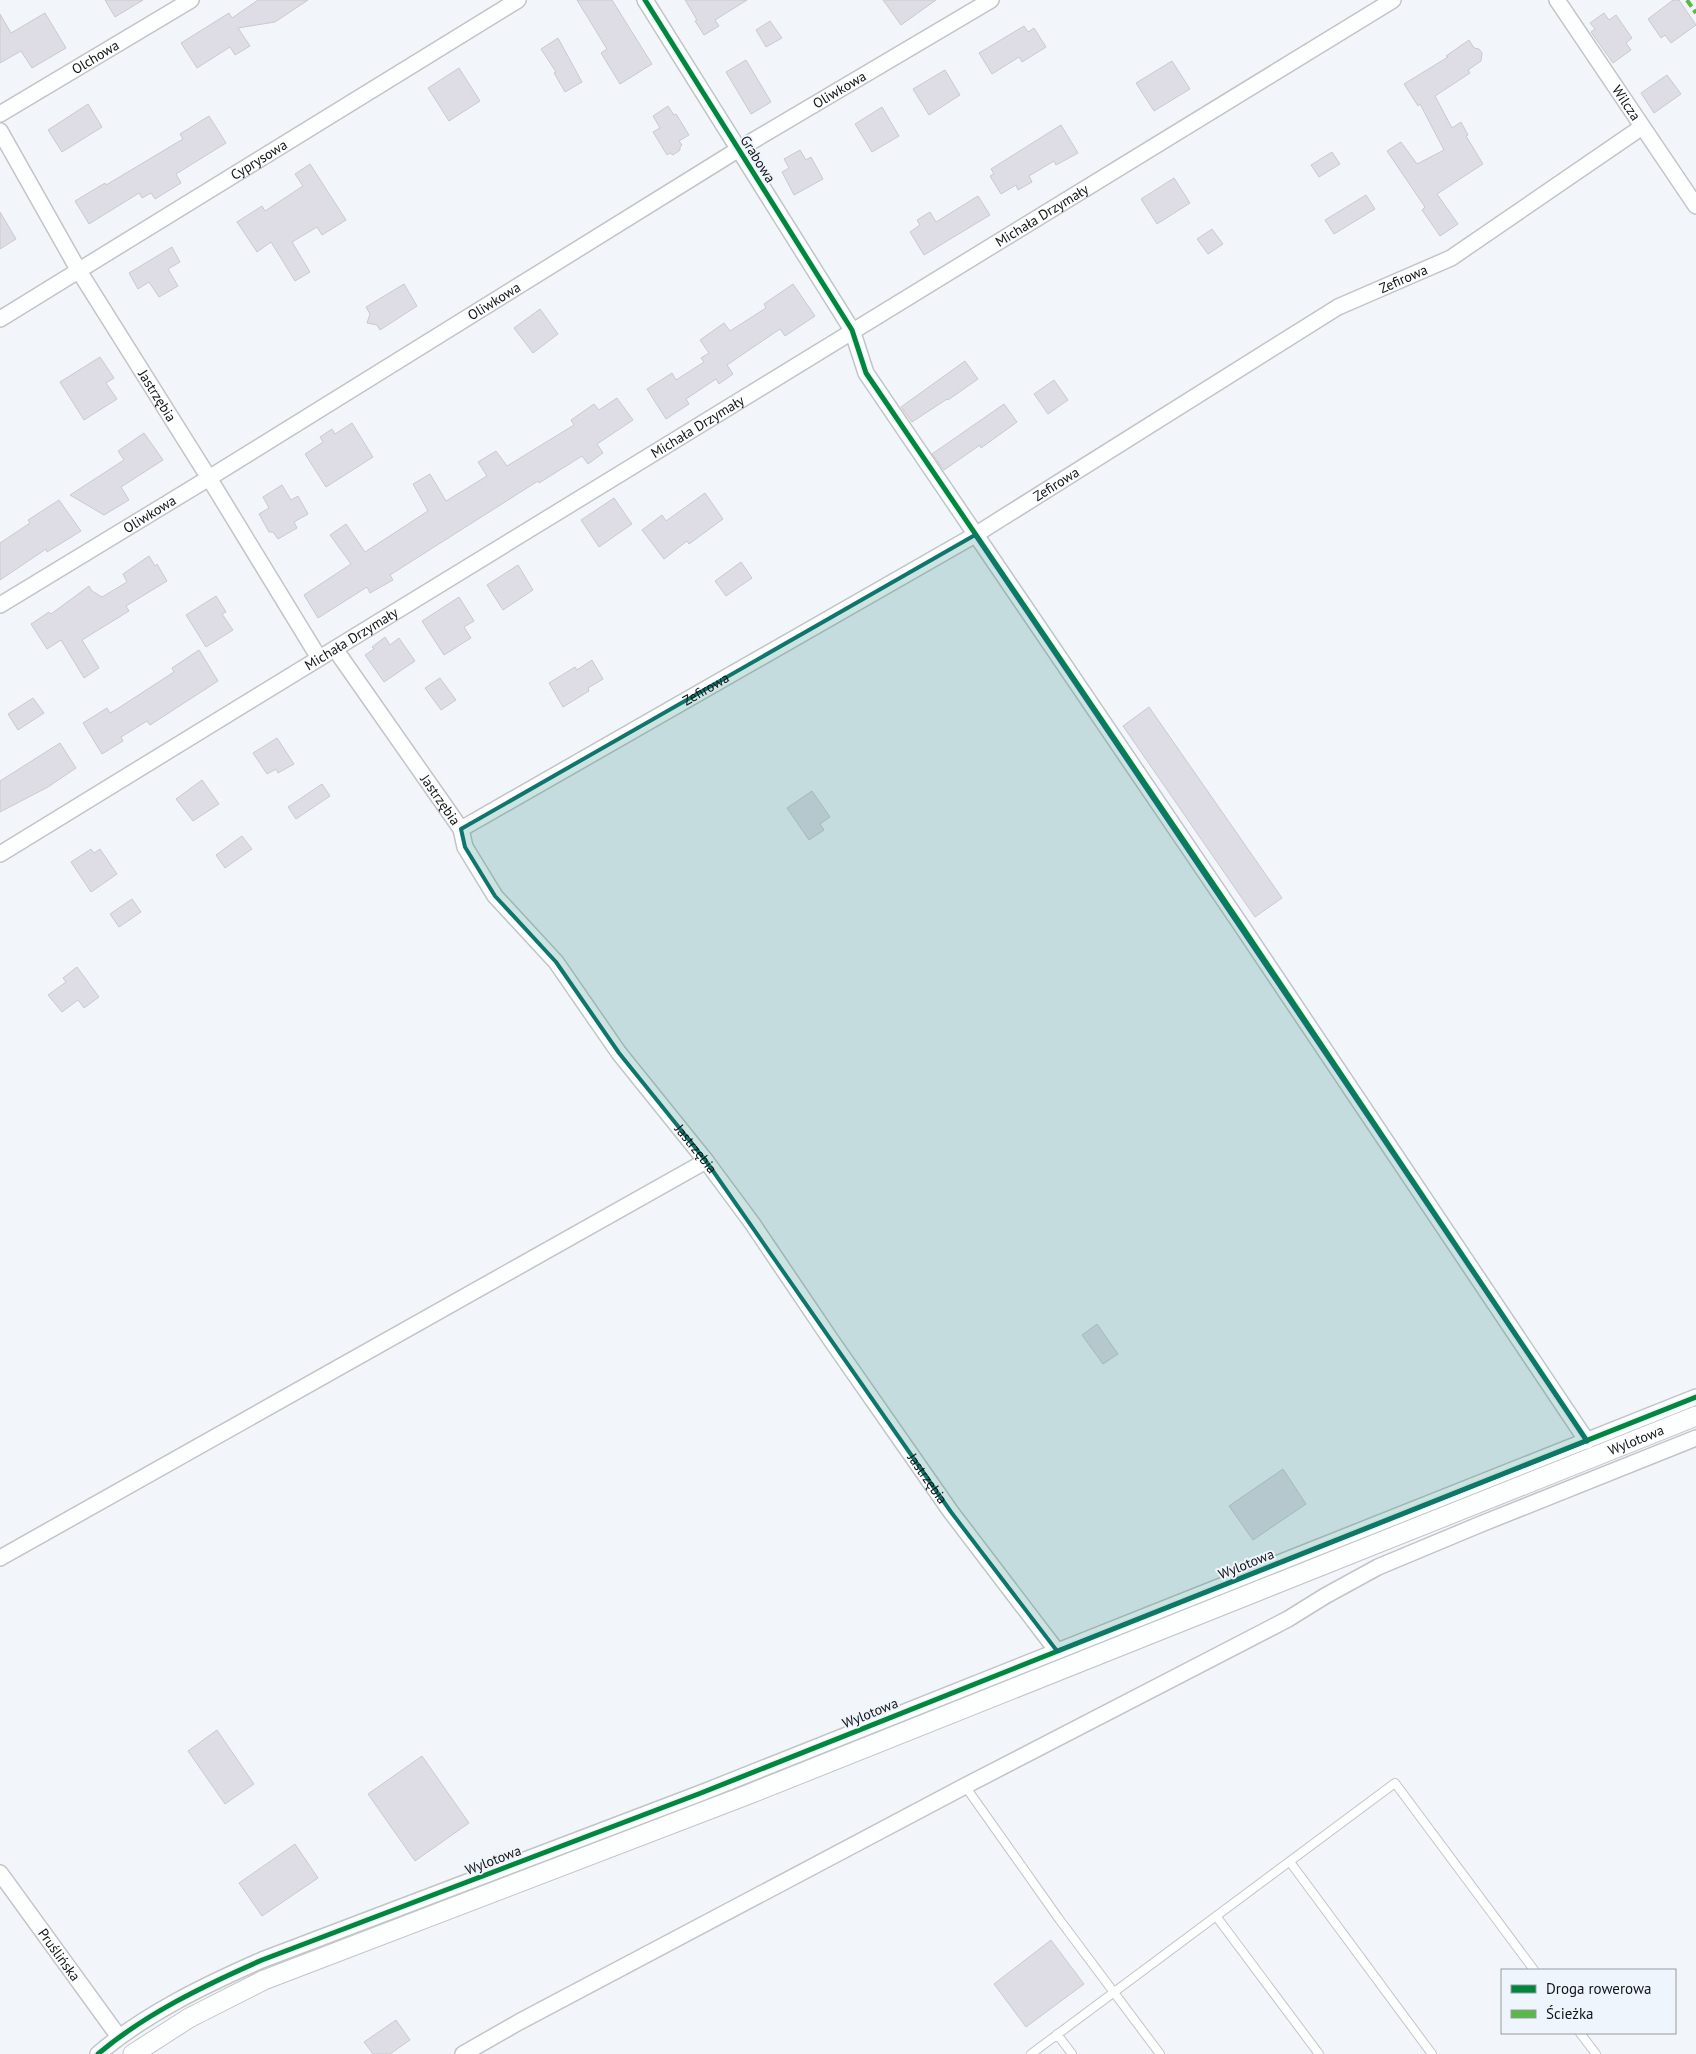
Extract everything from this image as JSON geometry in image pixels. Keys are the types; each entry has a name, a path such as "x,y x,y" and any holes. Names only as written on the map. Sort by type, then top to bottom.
{"street":[{"name":"Olchowa","path":"0,114 191,0"},
{"name":"Cyprysowa","path":"0,319 518,0"},
{"name":"Grabowa","path":"645,0 852,330 866,374 1234,914 1587,1441"},
{"name":"Oliwkowa","path":"0,605 209,478 739,149 991,0"},
{"name":"Michała Drzymały","path":"0,854 1393,0"},
{"name":"Wilcza","path":"1557,0 1696,206"},
{"name":"Zefirowa","path":"462,829 976,535 1338,307 1451,258 1642,127"},
{"name":"Jastrzębia","path":"0,131 79,271 319,658"},
{"name":"Jastrzębia","path":"334,649 462,829 464,847 495,896 556,962 619,1053 706,1161 752,1223 950,1512 1056,1651"},
{"path":"0,1558 706,1161"},
{"name":"Wylotowa","path":"98,2054 119,2037 218,1980 262,1960 710,1789 1696,1397"},
{"name":"Wylotowa","path":"133,2054 198,2013 273,1977 780,1782 1696,1416"},
{"name":"Wylotowa","path":"463,2054 965,1786 1288,1619 1324,1596 1378,1567 1696,1438"},
{"name":"Pruślińska","path":"0,1873 119,2037"}],"lane":[{"path":"1031,2054 1395,1783 1533,1969"},
{"path":"965,1786 1160,2054"},
{"path":"1290,1862 1432,2054"},
{"path":"1216,1916 1318,2054"},
{"path":"1058,2034 1072,2054"},
{"path":"1581,2034 1596,2054"}],"highlighted area":[{"path":"975,535 1587,1441 1057,1651 951,1512 706,1161 619,1053 556,962 495,896 465,847 461,829"}],"building":[{"path":"105,0 143,0 115,17"},
{"path":"258,0 308,0 275,22 238,28 250,46 235,55 230,47 197,68 181,43 229,13 232,18"},
{"path":"577,0 612,0 652,64 620,84 601,53 607,49"},
{"path":"685,0 747,0 715,20 719,26 704,35"},
{"path":"883,0 936,0 901,25"},
{"path":"1673,0 1679,0 1696,25 1671,43 1665,35 1661,38 1648,19"},
{"path":"45,13 66,48 32,68 21,51 0,63 0,14 11,33"},
{"path":"1604,13 1609,20 1616,15 1632,38 1626,43 1631,50 1613,63 1591,32 1595,29 1590,23"},
{"path":"770,21 782,38 766,47 756,30"},
{"path":"1024,26 1028,32 1034,28 1046,47 1022,62 1019,57 992,74 979,53"},
{"path":"558,38 582,82 565,92 554,73 556,72 541,49"},
{"path":"1469,40 1474,48 1479,49 1482,53 1481,61 1468,70 1470,73 1435,96 1452,128 1461,122 1468,135 1466,136 1483,164 1437,194 1458,224 1440,236 1422,210 1425,207 1387,151 1401,142 1417,164 1444,150 1420,104 1418,106 1404,84 1448,57 1446,56"},
{"path":"746,60 771,102 751,114 726,72"},
{"path":"1172,61 1190,89 1154,111 1136,83"},
{"path":"459,68 480,101 449,121 428,88"},
{"path":"945,70 960,95 929,115 913,89"},
{"path":"1667,75 1681,94 1654,113 1641,93"},
{"path":"88,104 102,127 62,152 48,130"},
{"path":"668,106 674,115 676,114 689,135 679,141 682,145 680,150 673,155 670,153 667,155 653,132 660,128 653,116"},
{"path":"882,107 899,136 872,152 855,124"},
{"path":"209,116 226,143 176,174 181,183 155,199 151,193 142,198 139,193 89,224 75,201 105,183 106,185 183,139 180,134"},
{"path":"1061,125 1078,153 1056,165 1054,161 1029,176 1032,182 1018,190 1016,185 1001,194 990,176 994,174 991,169"},
{"path":"800,150 806,160 811,157 823,179 794,195 782,172 789,168 784,159"},
{"path":"1332,152 1340,164 1319,177 1311,165"},
{"path":"310,164 346,220 322,235 317,227 292,242 310,272 295,281 271,242 257,252 237,222 262,206 265,211 303,186 295,174"},
{"path":"1174,178 1190,203 1157,224 1141,199"},
{"path":"1366,195 1375,209 1334,234 1325,220"},
{"path":"978,196 990,215 924,255 910,232 920,225 917,220 930,212 936,222"},
{"path":"0,212 16,239 0,249"},
{"path":"1212,229 1223,244 1208,254 1197,239"},
{"path":"172,247 180,262 168,269 178,286 159,297 149,282 138,289 129,273"},
{"path":"404,284 417,306 380,330 377,325 367,323 370,314 366,307"},
{"path":"793,284 815,316 785,336 780,329 727,365 733,374 719,384 716,379 686,399 689,404 666,419 647,389 672,373 676,380 704,362 701,358 709,353 700,340 724,323 730,331 766,308 764,304"},
{"path":"540,309 558,334 533,353 514,328"},
{"path":"100,357 114,378 106,383 117,399 84,420 60,382"},
{"path":"965,361 978,379 912,422 901,407"},
{"path":"1054,380 1068,400 1048,414 1034,394"},
{"path":"617,398 633,420 597,444 603,453 588,464 582,456 539,483 538,481 390,575 393,580 370,593 367,587 318,618 304,595 351,564 330,535 346,524 365,552 428,511 413,484 430,474 446,501 487,476 478,462 496,451 507,466 574,425 571,420 594,404 599,410"},
{"path":"1004,404 1017,422 981,448 980,445 944,470 932,454"},
{"path":"352,423 373,457 326,487 305,454 323,442 320,437 332,429 335,434"},
{"path":"144,433 163,460 121,487 129,500 104,515 70,495 124,460 118,451"},
{"path":"282,485 291,500 298,496 308,514 294,522 297,528 278,539 273,532 269,532 259,514 269,508 263,497"},
{"path":"705,493 723,519 689,544 687,541 664,559 642,530 662,515 666,521"},
{"path":"614,498 632,524 599,547 581,520"},
{"path":"59,500 81,531 47,552 46,549 0,580 0,543 30,523 28,520"},
{"path":"149,556 155,566 157,564 167,581 126,606 129,611 82,640 99,668 84,678 61,640 47,649 31,624 49,612 51,614 89,586 92,591 102,597 127,582 123,574"},
{"path":"741,562 752,578 726,596 715,581"},
{"path":"518,565 533,590 503,610 487,585"},
{"path":"216,596 226,612 222,614 233,630 206,647 186,615"},
{"path":"459,597 474,621 464,627 471,638 444,655 422,621"},
{"path":"385,637 390,645 399,638 415,661 384,682 365,655 374,649 372,647"},
{"path":"199,650 218,681 150,725 147,721 121,737 123,741 102,754 83,723 107,708 110,713 117,709 174,672 172,668"},
{"path":"592,660 603,679 588,688 589,691 563,707 549,683 575,667 577,670"},
{"path":"440,678 456,700 441,710 425,688"},
{"path":"33,698 44,713 18,730 8,714"},
{"path":"1149,707 1282,898 1255,917 1123,726"},
{"path":"277,738 294,764 278,773 276,769 267,774 253,753"},
{"path":"60,743 76,768 48,787 0,812 0,781"},
{"path":"202,780 219,804 193,821 176,799"},
{"path":"322,784 330,796 296,819 288,807"},
{"path":"812,791 830,817 820,824 824,830 809,840 787,808"},
{"path":"242,836 252,849 225,868 216,855"},
{"path":"91,849 94,853 100,849 117,874 91,892 71,862"},
{"path":"132,899 141,912 119,927 110,914"},
{"path":"77,967 99,997 84,1008 78,1000 62,1012 48,995 66,982 63,978"},
{"path":"1097,1324 1118,1354 1103,1364 1082,1335"},
{"path":"1283,1469 1306,1504 1253,1540 1229,1506"},
{"path":"217,1730 254,1784 225,1804 188,1751"},
{"path":"422,1756 469,1823 415,1861 368,1794"},
{"path":"295,1844 318,1878 262,1916 239,1883"},
{"path":"1051,1940 1084,1984 1026,2027 994,1984"},
{"path":"396,2020 410,2040 390,2054 373,2054 364,2042"}],"marked path":[{"path":"1687,0 1696,13"}],"cycle path":[{"path":"645,0 852,330 866,373 1239,922 1587,1441"},
{"path":"98,2054 135,2026 176,2001 262,1960 701,1793 1696,1397"}]}
